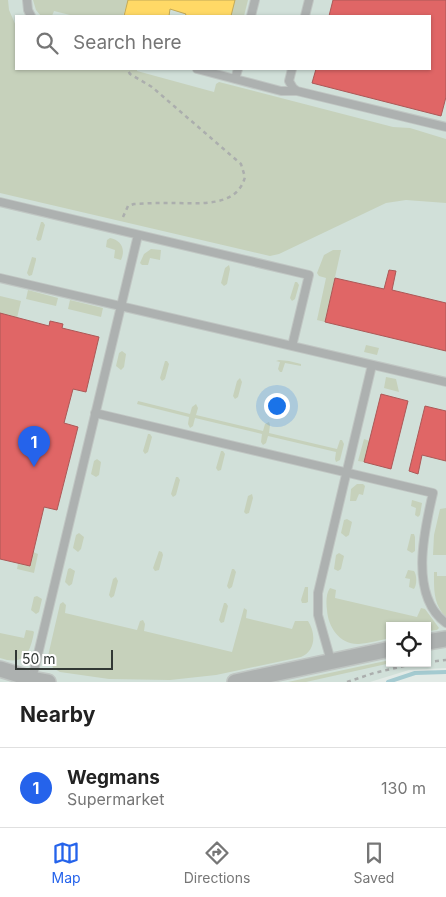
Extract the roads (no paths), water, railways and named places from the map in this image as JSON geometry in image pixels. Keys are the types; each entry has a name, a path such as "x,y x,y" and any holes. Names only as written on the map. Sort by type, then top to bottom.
{"street":[{"path":"431,641 446,639"},
{"path":"235,682 386,650"},
{"path":"0,670 48,682"}],"lane":[{"path":"27,0 30,15"},
{"path":"251,15 256,0"},
{"path":"305,15 309,0"},
{"path":"201,70 281,91 297,90 446,127"},
{"path":"235,79 238,70"},
{"path":"292,70 289,81 293,88 297,90"},
{"path":"0,202 309,275 292,346"},
{"path":"32,679 138,235"},
{"path":"0,278 446,382"},
{"path":"331,661 316,604 320,580 372,365"},
{"path":"95,413 433,493 425,526 423,546 424,576 428,601 436,614 446,623"}],"waterway":[{"path":"388,682 415,673 446,672"}],"place":[{"name":"Wegmans","path":"34,467"}]}
